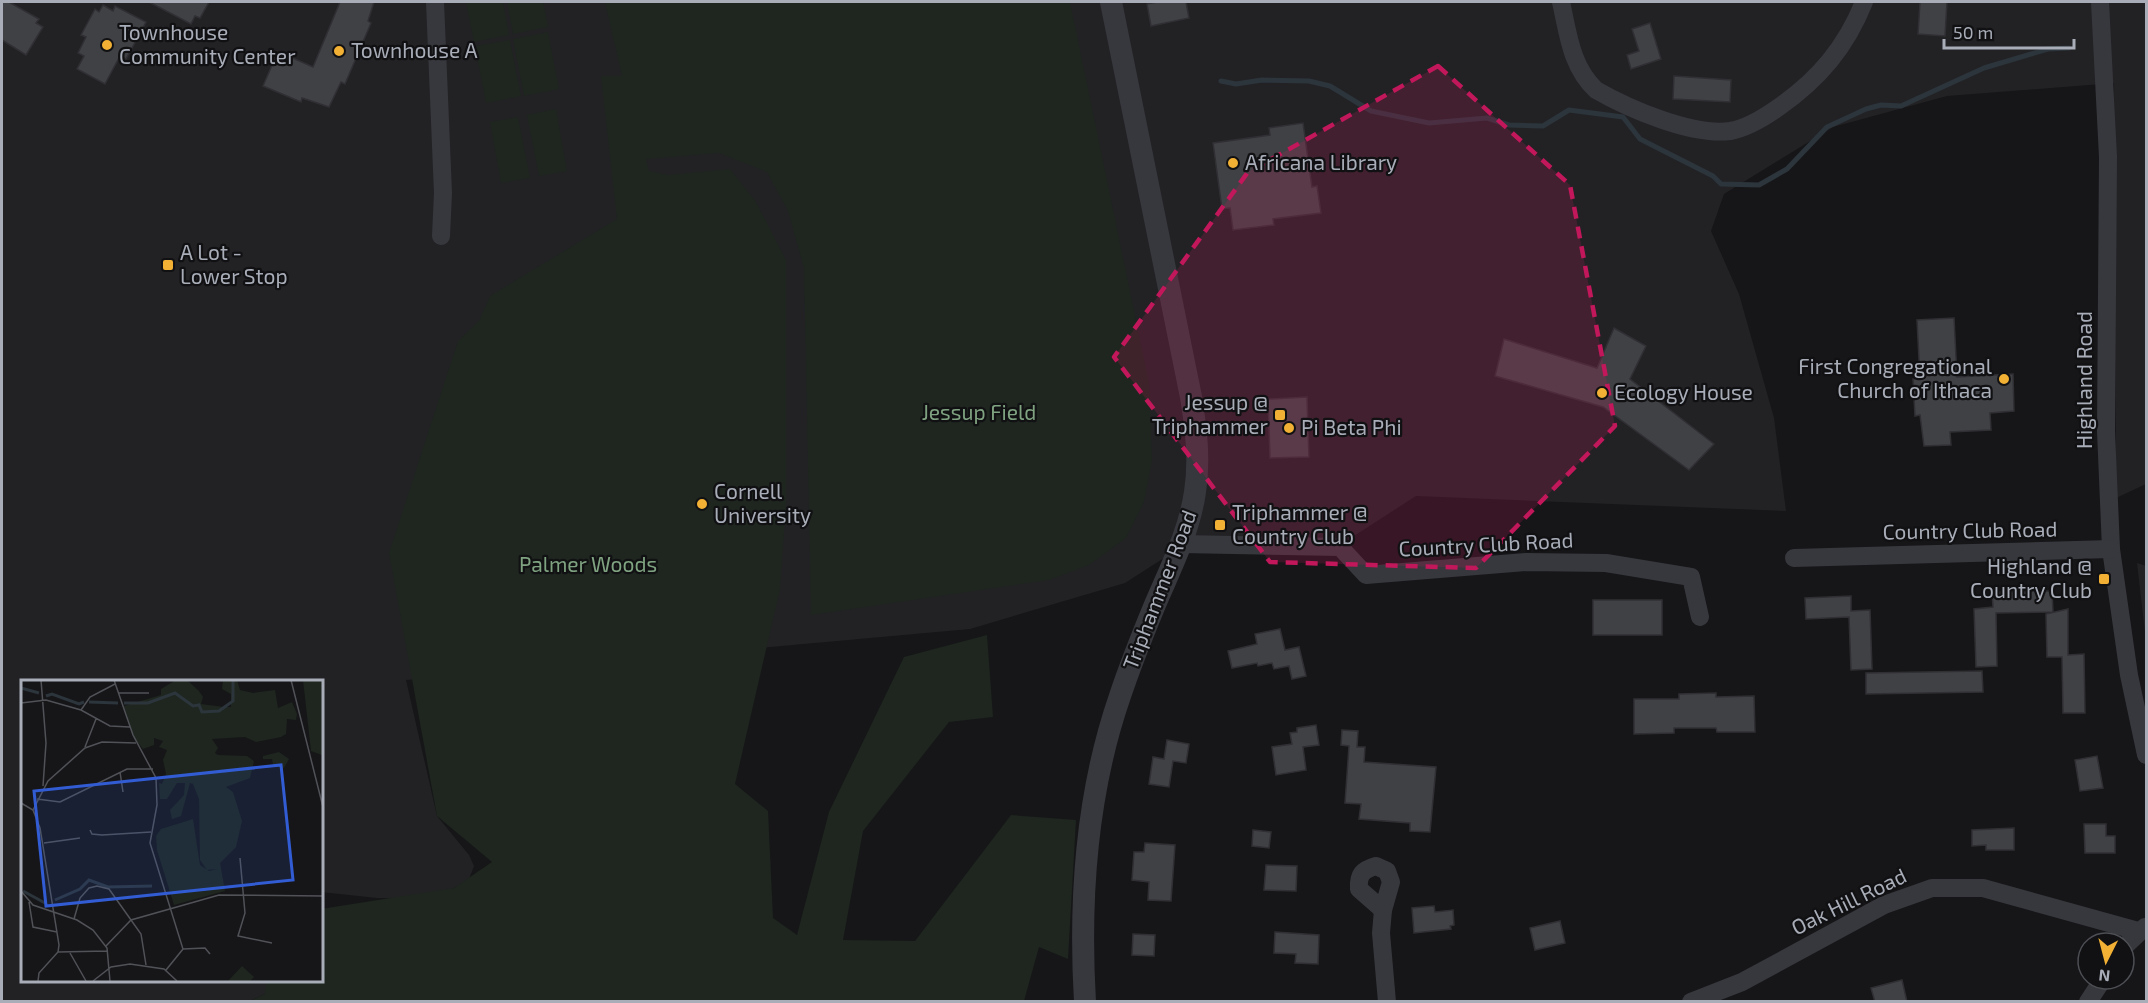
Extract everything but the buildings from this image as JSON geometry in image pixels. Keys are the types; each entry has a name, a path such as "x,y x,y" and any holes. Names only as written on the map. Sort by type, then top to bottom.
{"street":[{"path":"435,2 443,194 441,236"},
{"name":"Triphammer Road","path":"1085,1002 1082,950 1084,886 1087,847 1101,769 1119,697 1181,544 1196,490 1198,452 1196,427 1111,2"},
{"path":"1561,2 1574,59 1587,81 1607,96 1690,130 1731,130 1751,124 1812,83 1838,52 1864,2"},
{"name":"Highland Road","path":"2100,2 2108,157 2106,430 2111,549 2129,675 2146,755"},
{"name":"Country Club Road","path":"1181,544 1340,547 1366,575 1526,561 1606,563 1691,577 1700,617"},
{"name":"Country Club Road","path":"1794,558 2111,549"},
{"name":"Oak Hill Road","path":"1691,1002 1742,982 1884,905 1932,888 1983,888 2144,925"},
{"path":"1383,910 1381,933 1387,1002"}],"highlighted area":[{"path":"1438,66 1570,185 1615,426 1476,568 1270,562 1114,357 1248,172"}],"shaded area":[{"name":"Cornell University","path":"2,2 2146,2 2146,484 2116,498 2114,83 1947,96 1833,127 1724,194 1711,231 1739,294 1774,418 1786,511 1416,496 1337,547 1178,549 1125,583 970,629 406,680 437,816 469,855 474,866 469,879 454,888 426,898 377,898 322,892 322,680 21,680 21,982 270,982 265,994 250,1001 2,1002"},
{"path":"2137,563 2146,566 2146,641"}],"green space":[{"path":"466,2 503,2 509,35 474,42"},
{"path":"507,2 543,2 548,27 513,34"},
{"name":"Palmer Woods","path":"605,2 1070,2 1149,383 1152,460 1144,502 1126,538 1089,565 1049,580 811,615 804,268 788,211 767,172 719,153 646,159 649,171 668,175 730,169 756,202 786,260 786,506 780,589 735,784 768,811 773,918 797,935 829,812 904,657 987,635 993,717 949,722 863,831 843,940 915,941 1011,815 1076,820 1068,959 1039,947 1024,1001 250,1001 265,994 266,982 322,982 322,909 454,888 492,862 437,816 389,553 458,341 479,321 490,296 617,219 601,76 622,76"},
{"path":"548,32 559,89 524,96 513,39"},
{"path":"510,40 521,96 486,103 475,46"},
{"path":"556,109 567,171 539,176 527,115"},
{"path":"518,117 530,178 501,183 490,122"}],"waterway":[{"path":"1221,81 1236,84 1262,80 1309,81 1330,86 1371,111 1429,123 1487,118 1509,125 1543,126 1569,110 1623,117 1640,139 1713,176 1721,184 1759,185 1787,169 1827,127 1866,109 1881,105 1901,106 1984,68 2048,49 2069,48"}],"place":[{"name":"Townhouse Community Center","path":"107,45"},
{"name":"Townhouse A","path":"339,51"},
{"name":"Africana Library","path":"1233,163"},
{"name":"A Lot - Lower Stop","path":"168,265"},
{"name":"First Congregational Church of Ithaca","path":"2004,379"},
{"name":"Ecology House","path":"1602,393"},
{"name":"Jessup @ Triphammer","path":"1280,415"},
{"name":"Pi Beta Phi","path":"1289,428"},
{"name":"Cornell University","path":"702,504"},
{"name":"Triphammer @ Country Club","path":"1220,525"},
{"name":"Highland @ Country Club","path":"2104,579"}],"park label":[{"name":"Jessup Field","path":"979,413"}]}
